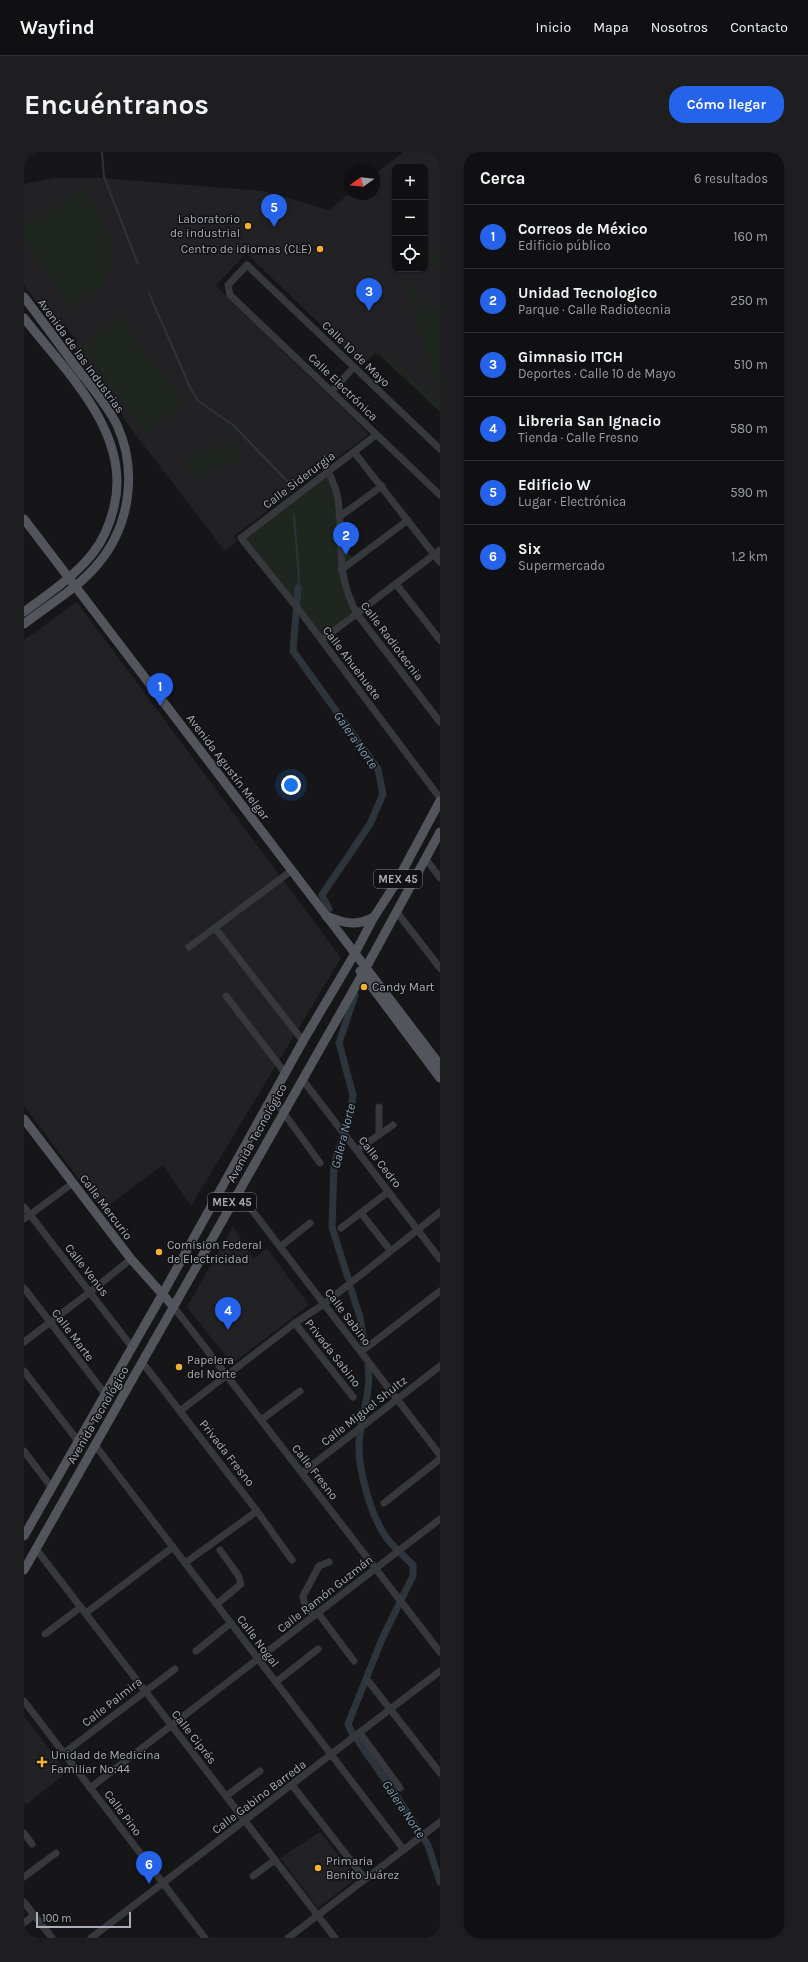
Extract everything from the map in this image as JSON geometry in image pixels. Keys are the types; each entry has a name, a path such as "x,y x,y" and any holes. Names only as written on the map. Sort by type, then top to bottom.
{"main road":[{"name":"Avenida de las Industrias","path":"24,297 108,410 117,426 128,468 127,508 119,530 98,564 76,585 24,624"},
{"name":"Avenida de las Industrias","path":"24,318 95,410 106,430 115,455 118,478 117,495 108,528 92,553 70,577 24,612"},
{"name":"Avenida Agustín Melgar","path":"24,519 70,577 326,916 354,955 371,988 440,1078"},
{"name":"Avenida Tecnológico","path":"24,1535 162,1295 374,917 396,883 440,802"},
{"name":"Avenida Tecnológico","path":"24,1570 283,1112 364,972 440,832"},
{"path":"326,916 350,924 366,922 374,917"},
{"name":"Avenida Agustín Melgar","path":"364,972 440,1064"},
{"path":"353,990 359,988 371,988"},
{"name":"Calle Mercurio","path":"24,1119 131,1259 173,1306"}],"street":[{"name":"Calle Electrónica","path":"257,274 247,265 228,285 230,294 440,495"},
{"name":"Calle 10 de Mayo","path":"257,274 440,449"},
{"path":"332,391 354,367"},
{"name":"Calle Siderurgia","path":"245,543 242,536 329,472 376,435"},
{"path":"354,452 408,520 437,552 440,562"},
{"name":"Calle Radiotecnia","path":"329,472 337,495 341,570 349,600 357,614 440,722"},
{"path":"339,517 382,486"},
{"path":"341,570 408,520"},
{"name":"Calle Ahuehuete","path":"245,543 322,640 440,798"},
{"path":"322,640 437,552"},
{"path":"396,584 440,640"},
{"path":"426,859 440,878"},
{"path":"189,947 291,871"},
{"path":"396,911 440,968"},
{"path":"215,928 304,1041"},
{"path":"226,996 286,1074"},
{"name":"Calle Cedro","path":"302,1079 440,1259"},
{"path":"273,1098 320,1163"},
{"path":"379,1107 379,1135"},
{"path":"357,1150 394,1125"},
{"path":"27,1217 73,1183"},
{"name":"Calle Sabino","path":"238,1192 440,1455"},
{"path":"341,1228 388,1192"},
{"name":"Calle Venus","path":"24,1207 27,1217 90,1292 132,1347"},
{"path":"180,1411 296,1323 324,1304 390,1250 440,1212"},
{"path":"361,1213 390,1250"},
{"path":"280,1247 310,1223"},
{"path":"24,1342 131,1259"},
{"name":"Calle Marte","path":"24,1288 105,1394"},
{"path":"361,1352 440,1291"},
{"name":"Calle Fresno","path":"173,1306 440,1652"},
{"name":"Privada Sabino","path":"296,1323 353,1397"},
{"name":"Privada Fresno","path":"142,1362 257,1511 292,1560"},
{"name":"Calle Miguel Shultz","path":"302,1473 440,1366"},
{"path":"24,1371 78,1441"},
{"path":"261,1420 300,1391"},
{"name":"Calle Nogal","path":"95,1445 332,1755 407,1847"},
{"path":"24,1452 52,1488"},
{"path":"384,1503 440,1459"},
{"path":"185,1563 257,1511"},
{"name":"Calle Ramón Guzmán","path":"90,1788 440,1519"},
{"path":"86,1613 173,1547"},
{"name":"Calle Ciprés","path":"36,1549 335,1938"},
{"path":"217,1604 241,1584 238,1575 220,1550"},
{"path":"329,1562 319,1566 303,1596 304,1602 316,1614 354,1660"},
{"path":"45,1634 81,1607"},
{"path":"196,1650 231,1624"},
{"path":"276,1682 318,1649"},
{"name":"Calle Palmira","path":"64,1754 175,1668"},
{"name":"Calle Gabino Barreda","path":"91,1938 245,1822 440,1671"},
{"path":"369,1682 440,1773"},
{"name":"Calle Pino","path":"24,1701 205,1938"},
{"path":"360,1733 400,1788"},
{"path":"226,1796 260,1771"},
{"path":"292,1785 365,1879"},
{"path":"288,1938 440,1822"},
{"path":"24,1833 32,1844"},
{"path":"24,1877 56,1853"},
{"path":"253,1876 275,1860"},
{"path":"24,1902 52,1938"},
{"path":"24,1923 34,1915"}],"shaded area":[{"path":"403,152 440,152 440,412 379,354 378,355 375,353 363,365 246,253 216,286 369,434 234,536 237,542 225,551 126,422 118,407 76,352 77,341 64,325 53,324 24,285 24,184 55,178 102,178 263,191 329,210 344,198 344,200 380,200 380,170"},
{"path":"85,189 108,235 111,260 109,272 100,288 71,308 24,240 24,226"},
{"path":"440,250 440,270 435,272 429,253"},
{"path":"414,284 421,309 440,305 440,389 433,379 409,291 409,288"},
{"path":"120,317 184,403 146,432 82,346"},
{"path":"382,350 440,403 440,412 379,354"},
{"path":"233,442 235,447 237,446 238,456 236,461 196,477 192,475 189,470 187,471 185,466 187,465 187,458"},
{"path":"331,471 344,546 354,560 344,568 356,614 322,638 242,537"},
{"name":"Comision Federal de Electricidad","path":"77,602 341,958 191,1206 163,1165 102,1210 24,1106 24,640"},
{"path":"233,1226 253,1259 267,1248 309,1305 232,1364 187,1307"},
{"name":"Unidad de Medicina Familiar No:44","path":"24,1716 67,1772 26,1805 24,1802"},
{"name":"Primaria Benito Juárez","path":"320,1832 357,1878 318,1908 280,1858"}],"waterway":[{"path":"102,152 104,177 138,264"},
{"path":"149,293 190,387 198,401 233,425 289,483"},
{"path":"294,516 299,578 298,588"},
{"name":"Galera Norte","path":"298,588 293,651 378,769 383,794 370,824 322,895 329,909"},
{"name":"Galera Norte","path":"348,1278 332,1227 334,1165 350,1115 353,1095 339,1043 355,995"},
{"name":"Galera Norte","path":"351,1289 360,1317 364,1343"},
{"name":"Galera Norte","path":"368,1366 369,1375 367,1395 361,1424 359,1454 366,1492 380,1528 392,1544 413,1565 413,1576 402,1598"},
{"name":"Galera Norte","path":"352,1733 348,1724 382,1639 399,1604"},
{"name":"Galera Norte","path":"358,1741 402,1804 428,1845 440,1882"}],"place":[{"name":"Laboratorio de industrial","path":"248,226"},
{"name":"Edificio W","path":"274,227"},
{"name":"Centro de idiomas (CLE)","path":"320,249"},
{"name":"Gimnasio ITCH","path":"369,311"},
{"name":"Unidad Tecnologico","path":"346,555"},
{"name":"Correos de México","path":"160,706"},
{"name":"Candy Mart","path":"364,987"},
{"name":"Comision Federal de Electricidad","path":"159,1252"},
{"name":"Libreria San Ignacio","path":"228,1330"},
{"name":"Papelera del Norte","path":"179,1367"},
{"name":"Unidad de Medicina Familiar No:44","path":"42,1762"},
{"name":"Primaria Benito Juárez","path":"318,1868"},
{"name":"Six","path":"149,1884"}]}
